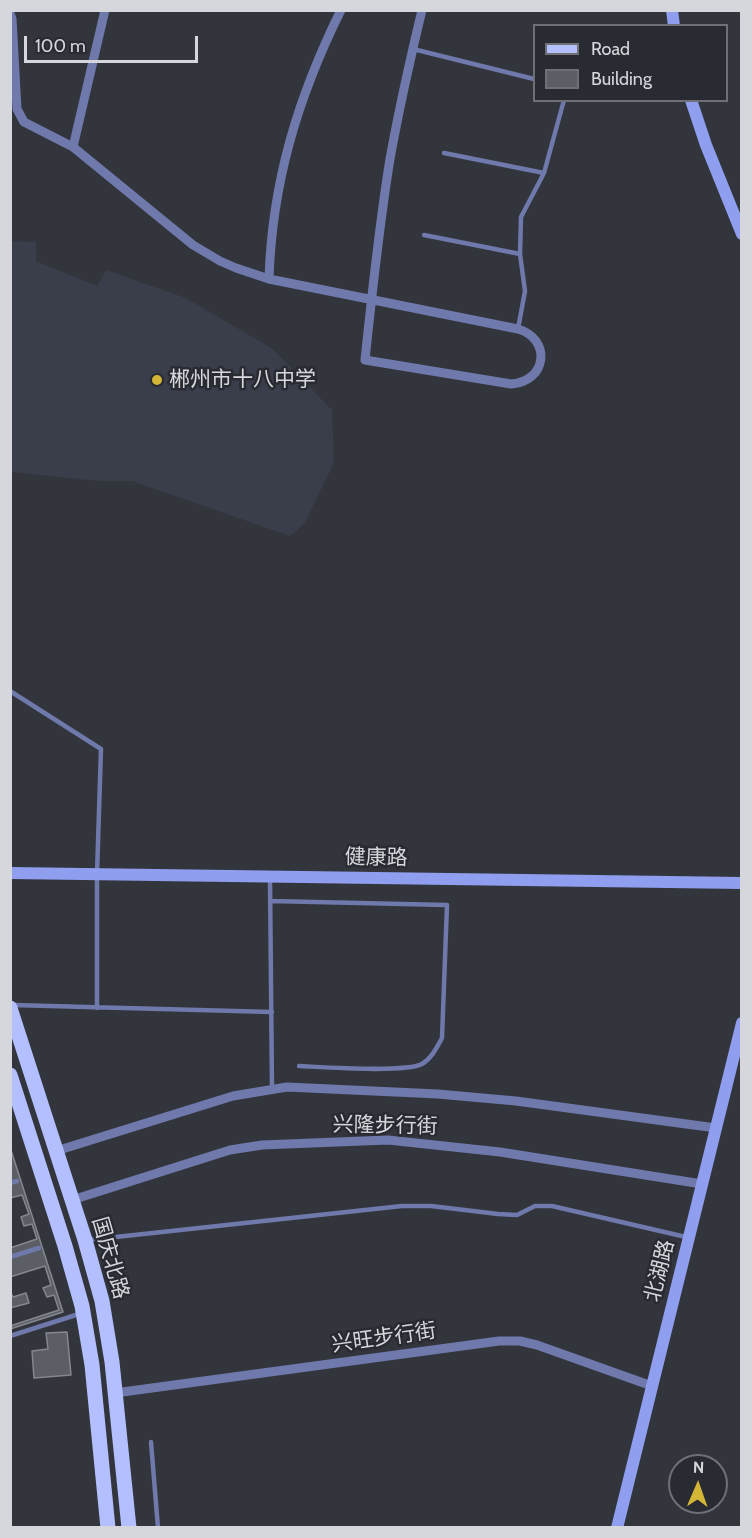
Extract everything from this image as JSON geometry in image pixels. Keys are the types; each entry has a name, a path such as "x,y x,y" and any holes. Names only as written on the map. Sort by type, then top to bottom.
{"main road":[{"name":"国庆北路","path":"10,1007 85,1240 102,1301 112,1362 129,1527"},
{"name":"国庆北路","path":"10,1075 15,1102 74,1276 83,1313 92,1365 108,1527"}],"street":[{"path":"73,147 105,10"},
{"path":"269,279 273,220 284,159 309,81 341,10"},
{"path":"10,13 19,114 28,124 73,147 193,245 220,261 269,279 371,299 518,329 529,333 540,347 540,364 534,375 518,384 365,360 371,299 379,234 390,158 422,10"},
{"path":"692,102 741,234"},
{"name":"健康路","path":"10,873 741,883"},
{"name":"北湖路","path":"617,1527 741,1023"},
{"path":"56,1151 232,1096 287,1088 438,1094 516,1101 716,1128"},
{"name":"兴隆步行街","path":"72,1200 230,1150 262,1145 388,1140 500,1152 702,1184"},
{"name":"兴旺步行街","path":"115,1393 499,1341 520,1341 537,1345 652,1386"}],"lane":[{"path":"413,49 533,79"},
{"path":"518,329 525,291 520,254 521,217 544,173 563,102"},
{"path":"444,153 544,173"},
{"path":"424,235 520,254"},
{"path":"10,691 101,749 97,874 97,1008"},
{"path":"270,876 272,1090"},
{"path":"271,901 447,905 442,1038 433,1054 421,1064 400,1069 299,1066"},
{"path":"10,1007 272,1012"},
{"path":"10,1183 17,1181"},
{"path":"85,1240 402,1206 431,1206 498,1215 517,1215 535,1206 552,1206 689,1238"},
{"path":"10,1257 39,1248"},
{"path":"10,1336 83,1313"},
{"path":"151,1442 158,1527"}],"shaded area":[{"name":"郴州市十八中学","path":"11,241 36,242 36,261 97,286 106,270 186,298 273,349 332,410 334,463 304,524 290,536 132,481 98,481 11,472"}],"building":[{"path":"10,1147 63,1312 10,1329"},
{"path":"22,1195 29,1214 21,1217 24,1226 32,1224 37,1239 10,1248 10,1198"},
{"path":"45,1266 51,1285 43,1288 47,1297 54,1295 59,1310 10,1326 10,1308 29,1303 26,1293 13,1297 10,1291 10,1277"},
{"path":"67,1332 71,1375 34,1378 32,1351 48,1349 46,1333"}],"place":[{"name":"郴州市十八中学","path":"157,380"}]}
